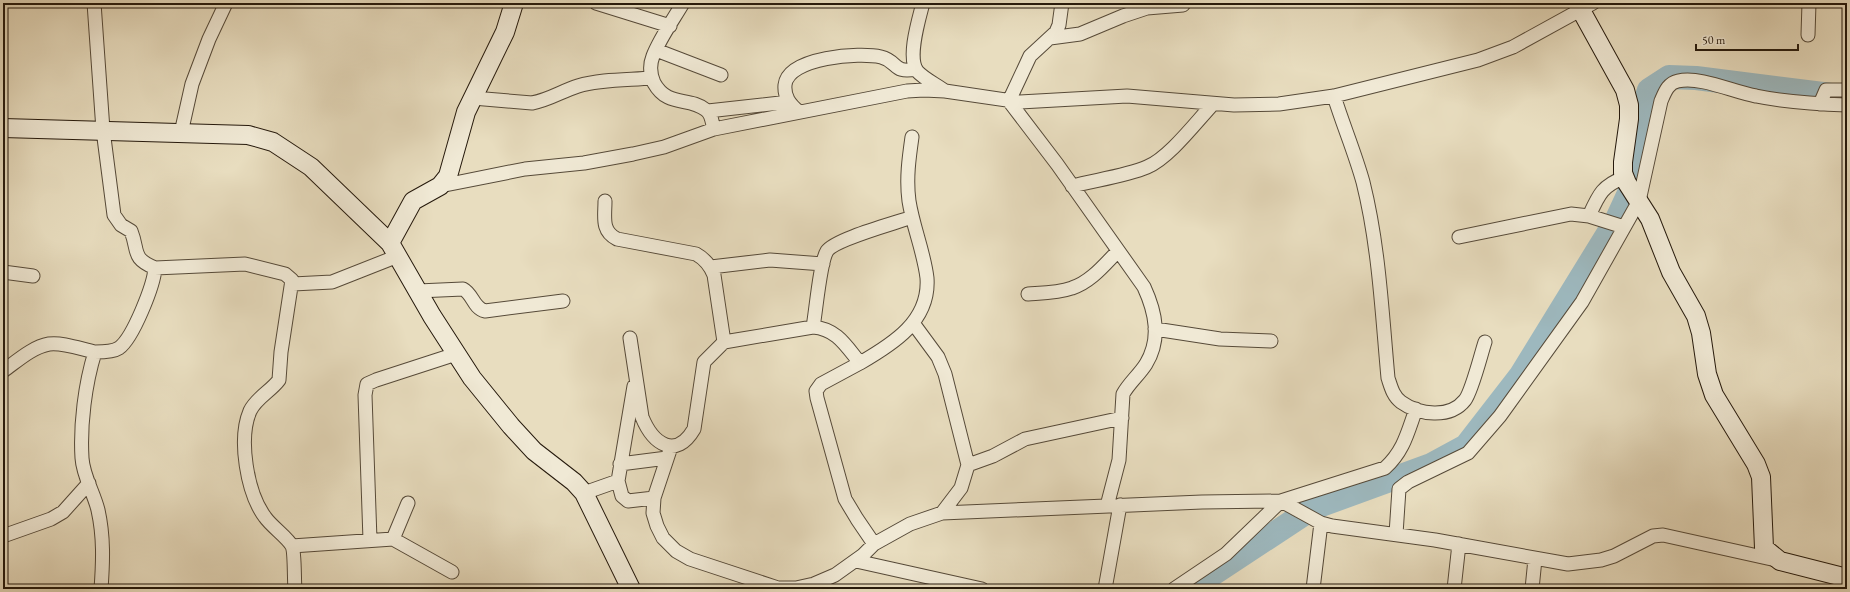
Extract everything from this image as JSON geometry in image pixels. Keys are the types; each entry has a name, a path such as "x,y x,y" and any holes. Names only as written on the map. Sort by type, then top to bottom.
{"street":[{"path":"94,3 103,130 114,215 121,225 131,231 134,249 143,262 155,268 245,264 285,274 290,277 292,284 281,352 279,380 251,410 246,427 245,441 246,466 250,488 256,503 265,518 292,546 295,589"},
{"path":"181,133 192,84 209,39 226,3"},
{"path":"440,186 448,176 463,121 505,32 514,3"},
{"path":"596,3 670,26"},
{"path":"683,3 656,50 650,69 652,78 658,91 669,98 702,107 708,111 711,116 714,129"},
{"path":"916,69 914,49 923,3"},
{"path":"1009,101 1030,56 1050,38 1059,25 1062,3"},
{"path":"1808,35 1809,3"},
{"path":"1050,38 1080,34 1123,16 1147,8 1183,5"},
{"path":"292,284 332,282 394,250 413,201 440,186 525,170 584,163 633,154 671,145 714,129 798,111 907,91 946,91 1020,102 1127,96 1234,105 1278,104 1334,96 1478,60 1513,46 1584,5 1625,90 1629,105 1629,119 1623,162 1631,189 1655,230 1671,272 1696,316 1701,333 1707,374 1714,395 1756,464 1761,477 1764,548 1780,561"},
{"path":"656,50 722,75"},
{"path":"798,111 789,102 785,87 789,76 809,64 826,58 857,55 886,59 898,69 903,71 916,69 946,91"},
{"path":"473,98 532,102 541,101 577,86 652,78"},
{"path":"1396,534 1399,489 1408,482 1468,453 1488,432 1538,365 1582,302 1617,225 1661,101 1666,89 1671,84 1678,81 1691,80 1755,96 1822,99 1847,105"},
{"path":"1822,99 1830,89 1847,90"},
{"path":"1334,96 1362,182 1368,208 1380,290 1388,378 1392,391 1401,402 1429,413 1440,413 1456,409 1466,399 1485,342"},
{"path":"1009,101 1118,250 1144,287 1151,303 1156,337 1153,351 1145,366 1123,394 1119,460 1105,589"},
{"path":"708,111 789,102"},
{"path":"1072,186 1141,169 1156,162 1171,149 1213,104"},
{"path":"3,128 248,135 273,142 310,167 394,250 456,354 472,378 511,426 534,451 574,482 584,493 631,589"},
{"path":"874,544 856,519 846,499 816,391 821,384 883,350 913,323 921,312 927,292 927,276 912,218 907,187 912,137"},
{"path":"1589,216 1604,188 1631,189"},
{"path":"605,201 606,230 610,236 617,239 696,254 711,267 714,275 724,342"},
{"path":"1459,237 1560,215 1571,214 1589,216 1617,225"},
{"path":"814,327 823,264 827,250 840,242 912,218"},
{"path":"1028,294 1073,288 1095,274 1118,250"},
{"path":"711,267 770,260 823,264"},
{"path":"3,371 25,356 48,344 56,344 95,352 117,350 123,345 134,329 154,280 155,268"},
{"path":"3,272 33,276"},
{"path":"418,291 463,289 468,291 477,307 485,310 563,301"},
{"path":"913,323 938,358 945,374 968,465 961,488 942,513"},
{"path":"620,464 669,452 689,439 694,429 704,362 724,342 814,327 823,328 832,332 860,363"},
{"path":"1155,329 1220,339 1271,341"},
{"path":"630,338 636,376 635,410 620,464 618,481 622,496 628,501 654,498"},
{"path":"95,352 90,366 84,408 82,458 98,511 102,532 104,554 101,589"},
{"path":"370,540 365,395 367,384 456,354"},
{"path":"669,452 654,498 653,513 663,538 676,551 690,559 778,588 795,589 814,584 835,575 856,561 874,544 910,524 942,513 1281,501 1385,468 1396,459 1403,445 1416,409"},
{"path":"635,410 654,438 669,452"},
{"path":"968,465 993,456 1024,439 1122,418"},
{"path":"584,493 618,481"},
{"path":"3,536 51,519 63,512 89,484"},
{"path":"1281,501 1316,520 1568,564 1601,560 1614,556 1653,536 1662,535 1780,561 1847,578"},
{"path":"1174,589 1226,554 1281,501"},
{"path":"393,539 408,503"},
{"path":"1313,589 1316,520"},
{"path":"292,546 393,539 452,572"},
{"path":"1454,589 1459,544"},
{"path":"1532,589 1535,559"},
{"path":"856,561 982,589"}],"waterway":[{"path":"1190,589 1313,508 1431,465 1466,446 1521,375 1617,219 1636,178 1637,127 1649,90 1669,77 1696,78 1847,97"}]}
